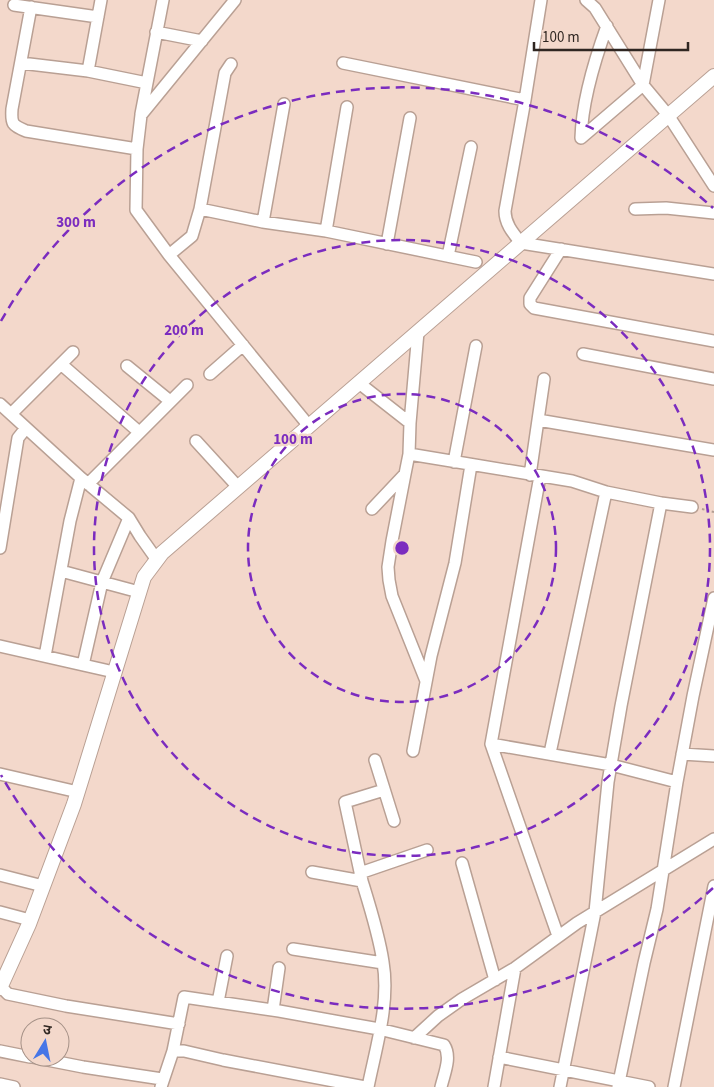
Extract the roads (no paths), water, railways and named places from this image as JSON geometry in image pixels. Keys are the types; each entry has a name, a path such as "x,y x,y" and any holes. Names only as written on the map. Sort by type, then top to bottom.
{"street":[{"path":"88,71 101,0"},
{"path":"163,0 141,114 137,149 136,210 169,255 309,426"},
{"path":"141,114 236,0"},
{"path":"541,0 504,212 508,226 520,243 714,274"},
{"path":"586,0 596,4 606,26 643,85 668,115 714,186"},
{"path":"606,26 589,87 581,123 581,138 643,85 659,0"},
{"path":"14,5 98,17"},
{"path":"31,6 12,109 12,121 16,126 26,131 137,149"},
{"path":"156,32 202,41"},
{"path":"21,62 88,71 146,83"},
{"path":"343,63 525,100"},
{"path":"169,255 192,236 200,210 224,73 231,64"},
{"path":"179,1024 66,1006 8,994 0,988 30,920 78,792 144,577 162,553 714,76"},
{"path":"263,222 284,104"},
{"path":"326,231 347,106"},
{"path":"387,244 410,118"},
{"path":"448,256 471,147"},
{"path":"635,209 666,208 714,213"},
{"path":"200,210 326,231 476,262 486,273"},
{"path":"561,250 530,298 530,304 534,308 714,341"},
{"path":"418,332 409,454 388,567 392,596 427,683"},
{"path":"210,374 242,345"},
{"path":"454,462 476,346"},
{"path":"11,414 73,352"},
{"path":"583,354 714,379"},
{"path":"61,364 139,432"},
{"path":"127,366 170,401"},
{"path":"544,379 538,420 535,476 491,744 558,936"},
{"path":"359,383 410,423"},
{"path":"45,656 70,521 85,481 187,385"},
{"path":"0,404 129,518 157,560"},
{"path":"538,420 714,450"},
{"path":"0,543 6,477 18,438 26,428"},
{"path":"196,441 238,488"},
{"path":"409,454 572,481 606,492 692,507"},
{"path":"413,750 431,656 455,563 471,465"},
{"path":"372,509 405,474"},
{"path":"550,753 606,492"},
{"path":"560,1087 595,912 611,765 620,706 661,503"},
{"path":"83,665 102,582 129,518"},
{"path":"61,571 139,592"},
{"path":"619,1083 665,868 682,754 714,598"},
{"path":"0,646 114,672"},
{"path":"491,744 611,765 677,782"},
{"path":"682,754 714,756"},
{"path":"375,760 394,821"},
{"path":"0,774 78,792"},
{"path":"172,1051 184,1050 232,1062 366,1087 383,1004 383,963 371,909 361,877 345,802 384,790"},
{"path":"414,1038 438,1016 462,999 515,968 604,905 714,839"},
{"path":"312,872 361,877 427,850"},
{"path":"462,863 495,980"},
{"path":"0,875 43,886"},
{"path":"674,1087 714,886"},
{"path":"0,912 30,920"},
{"path":"293,949 383,963"},
{"path":"218,1002 227,956"},
{"path":"273,1010 279,968"},
{"path":"494,1087 515,968"},
{"path":"70,1064 161,1083 172,1051 184,997 273,1010 379,1029 444,1045 448,1050 448,1057 441,1087"},
{"path":"0,1051 20,1055"},
{"path":"499,1057 563,1069 619,1083 650,1087"},
{"path":"0,1084 14,1087"}]}
